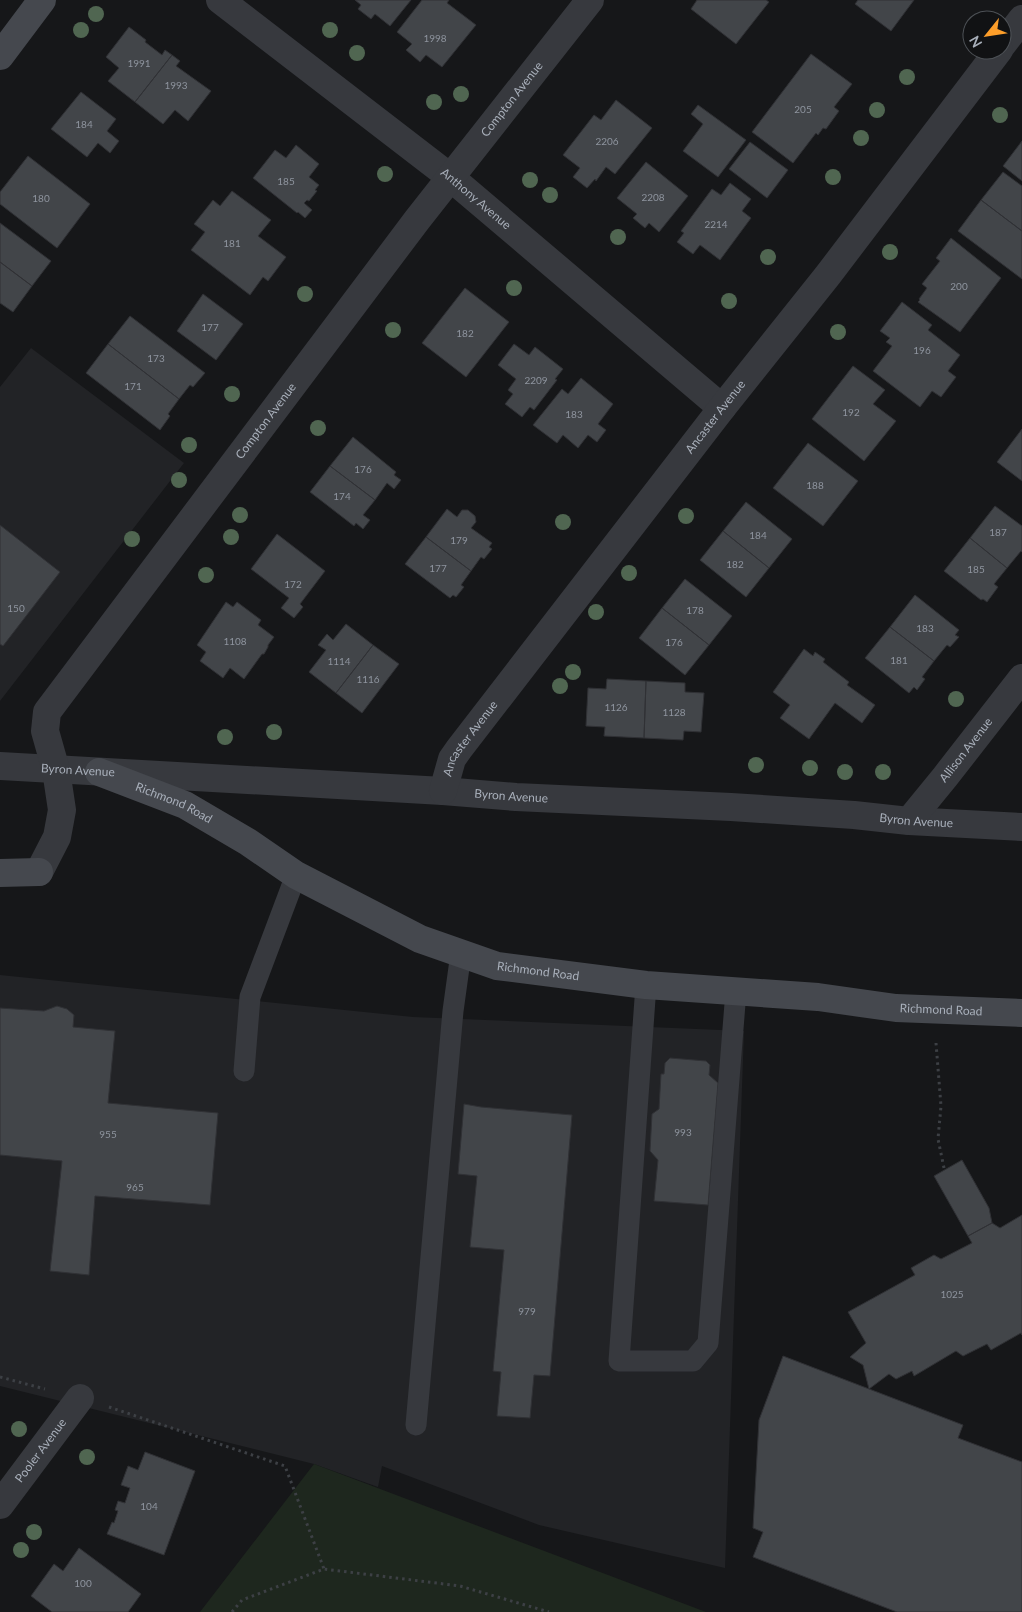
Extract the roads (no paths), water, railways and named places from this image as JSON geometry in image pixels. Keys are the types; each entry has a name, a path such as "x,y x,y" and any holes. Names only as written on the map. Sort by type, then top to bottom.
{"main road":[{"path":"0,56 42,0"},
{"name":"Richmond Road","path":"99,772 184,805 248,842 296,875 420,939 497,966 646,985 818,997 896,1008 1022,1013"},
{"path":"0,873 40,872"}],"street":[{"name":"Anthony Avenue","path":"220,0 450,177 722,408"},
{"name":"Compton Avenue","path":"40,872 57,836 62,810 56,770 45,731 47,712 450,177 590,0"},
{"path":"1012,32 1022,19"},
{"name":"Ancaster Avenue","path":"443,790 452,759 722,408 828,275 991,60"},
{"name":"Allison Avenue","path":"909,821 1022,678"},
{"name":"Byron Avenue","path":"0,766 443,790 516,798 731,807 854,815 909,821 1022,827"},
{"name":"Pooler Avenue","path":"0,1504 80,1398"}],"lane":[{"path":"244,1071 250,997 296,875"},
{"path":"416,1425 453,1011 461,953"},
{"path":"646,985 618,1361 693,1361 708,1343 736,991"}]}
